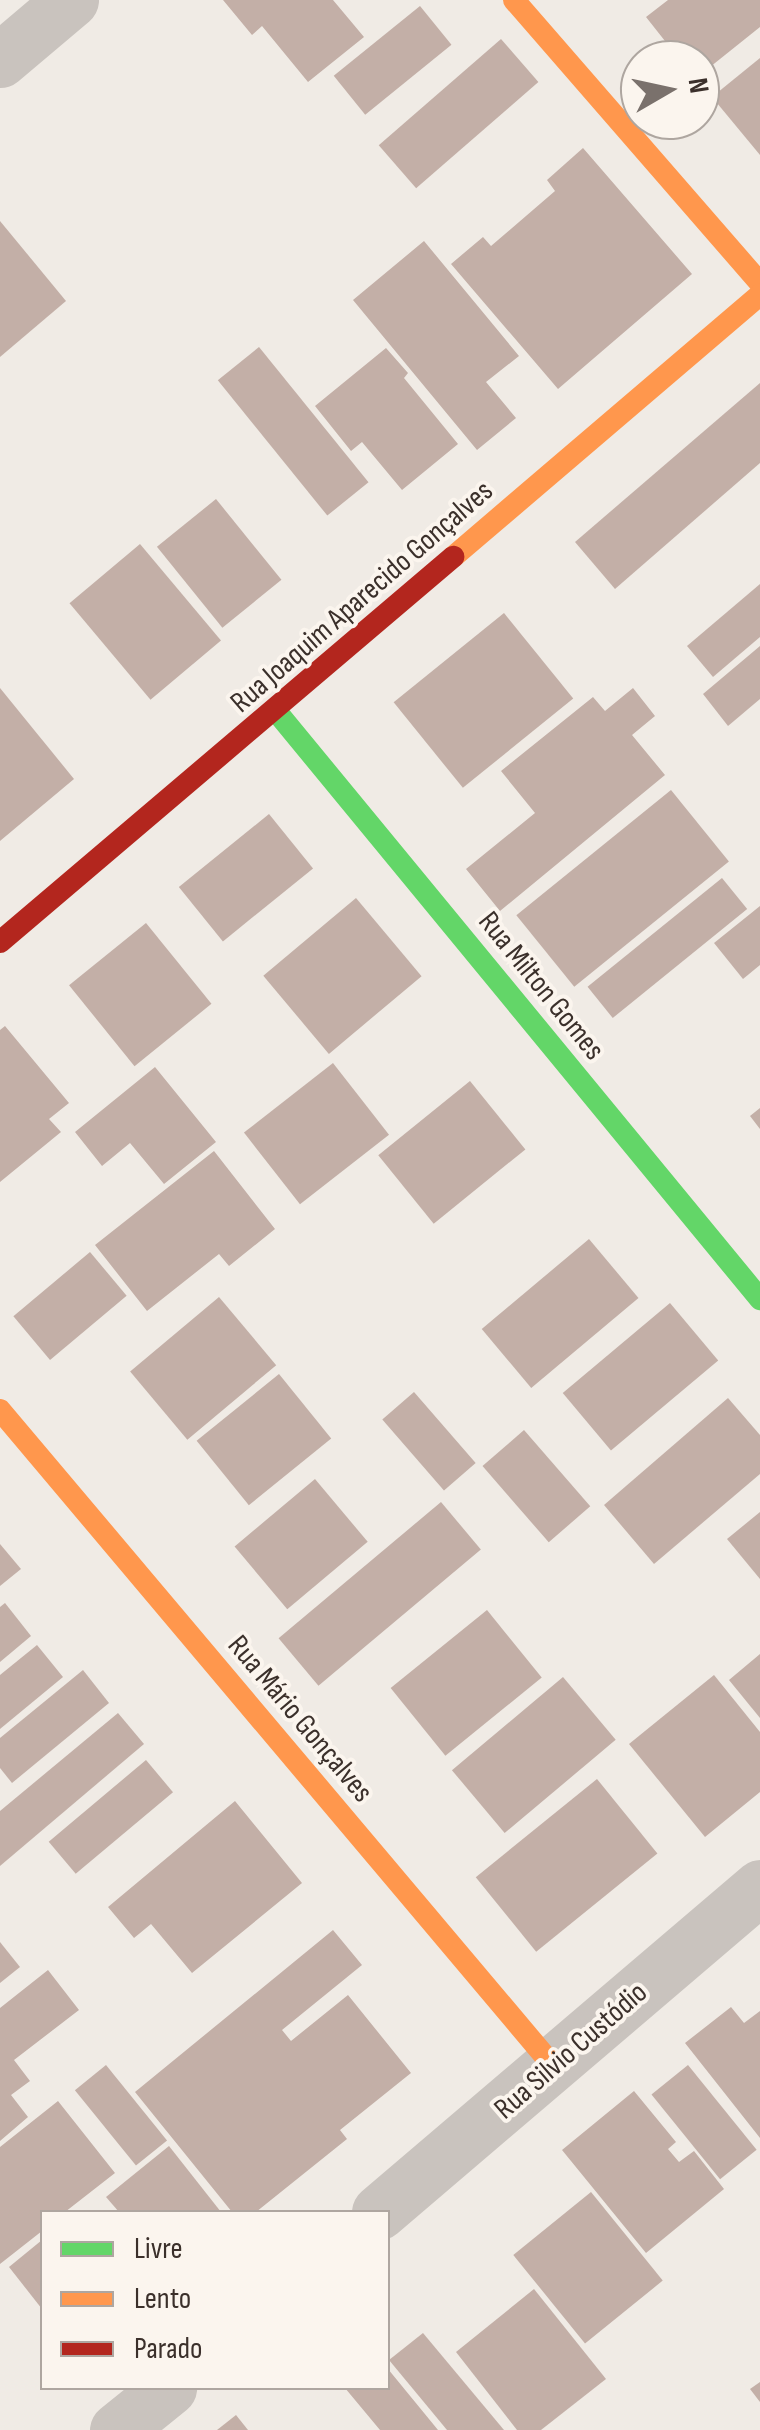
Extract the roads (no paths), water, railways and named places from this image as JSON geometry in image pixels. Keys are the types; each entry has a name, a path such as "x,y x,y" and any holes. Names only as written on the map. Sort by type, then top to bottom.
{"street":[{"path":"0,60 72,0"},
{"path":"514,0 760,282"},
{"name":"Rua Joaquim Aparecido Gonçalves","path":"0,942 760,295"},
{"name":"Rua Milton Gomes","path":"276,710 760,1299"},
{"name":"Rua Mário Gonçalves","path":"0,1410 554,2067"},
{"name":"Rua Silvio Custódio","path":"381,2210 554,2067 760,1886"},
{"path":"118,2430 166,2390"}]}
